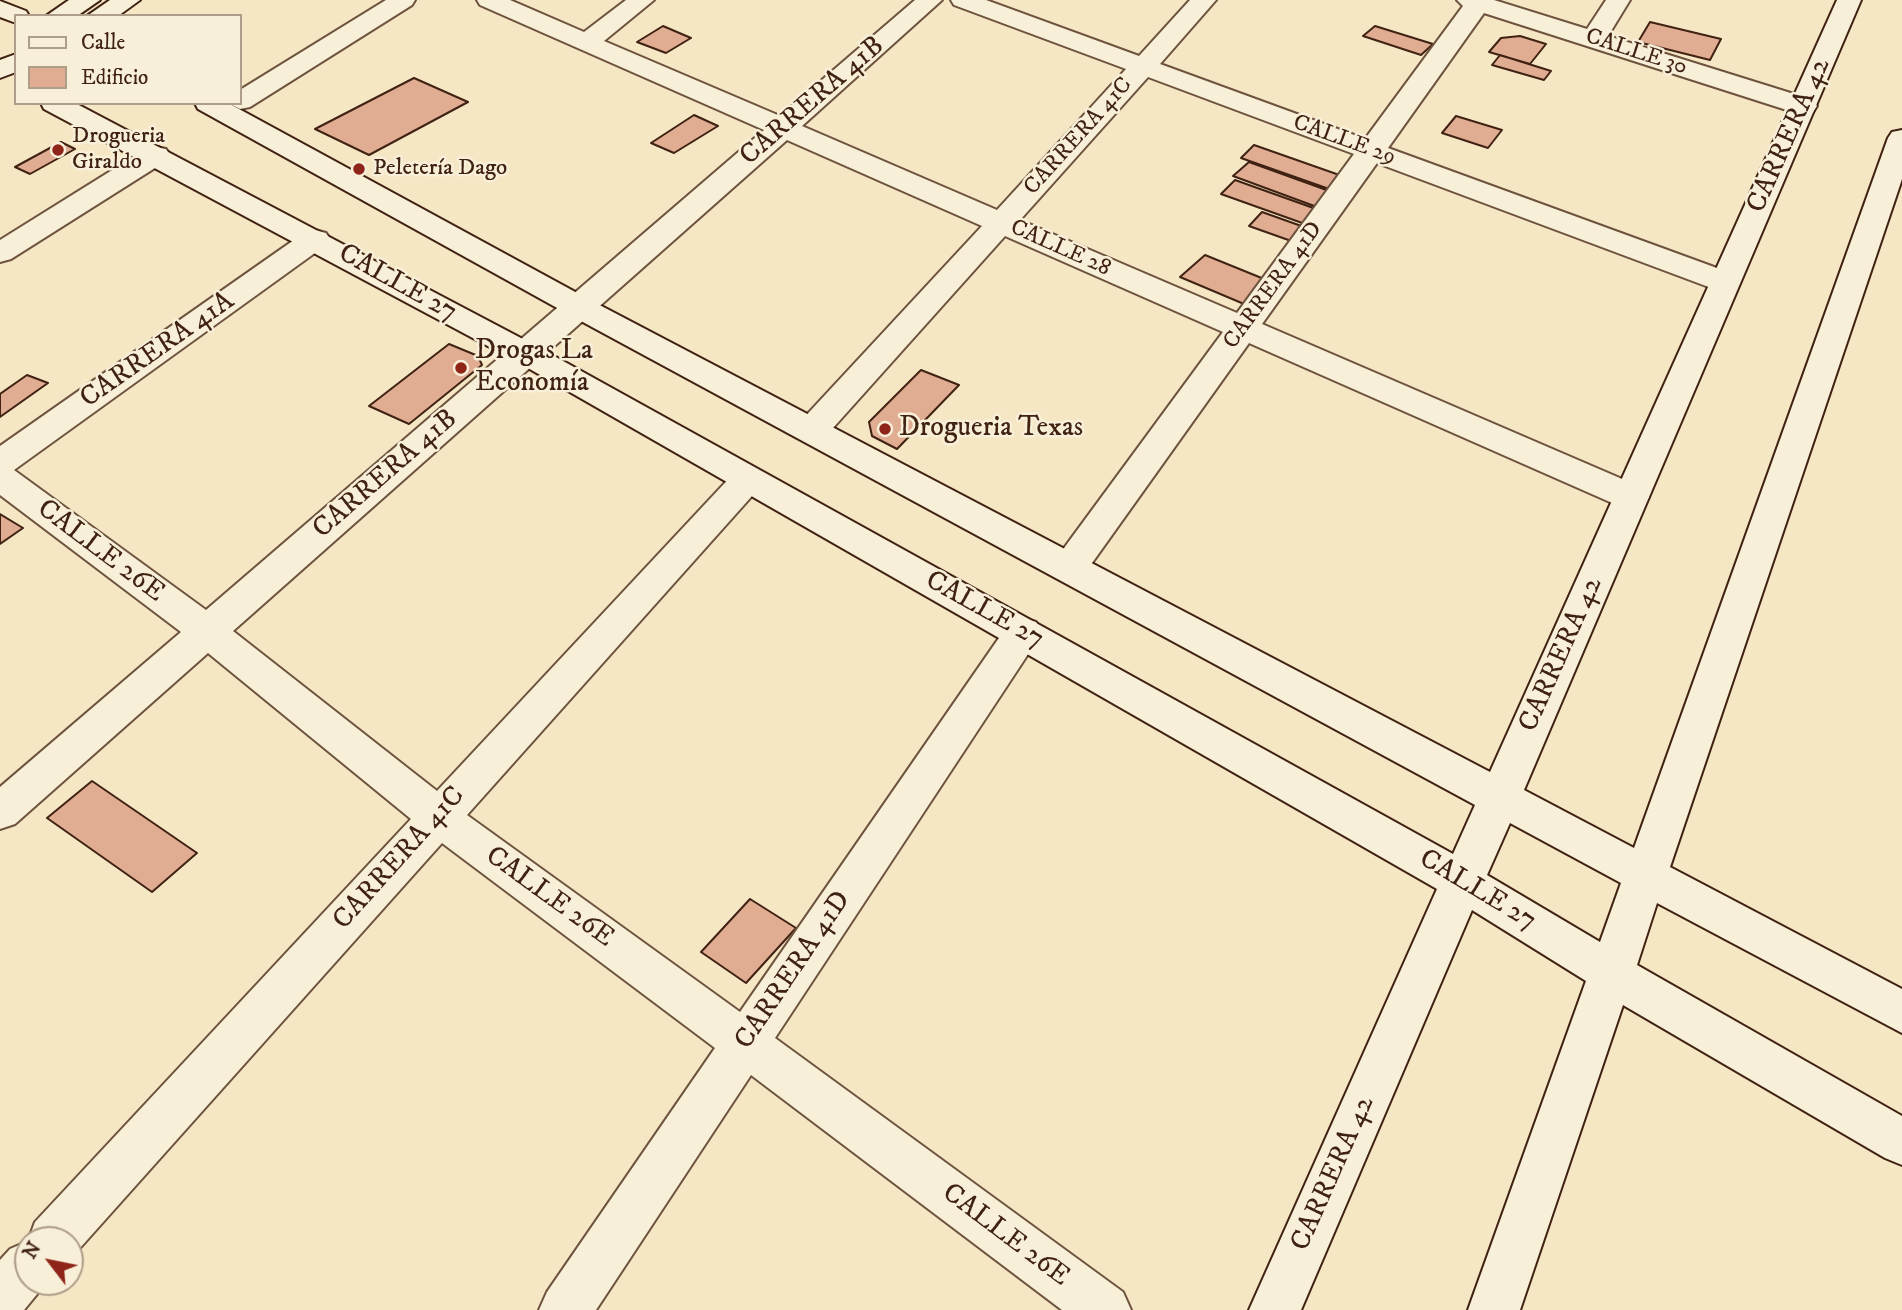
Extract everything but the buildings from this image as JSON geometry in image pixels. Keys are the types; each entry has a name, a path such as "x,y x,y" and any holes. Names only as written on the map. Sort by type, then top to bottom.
{"street":[{"path":"62,14 88,0"},
{"path":"103,14 128,0"},
{"path":"242,96 403,0"},
{"name":"CALLE 28","path":"489,0 1632,497"},
{"path":"585,43 642,0"},
{"name":"CARRERA 41B","path":"0,812 930,0"},
{"name":"CALLE 29","path":"963,0 1725,282"},
{"name":"CARRERA 41C","path":"812,430 1205,0"},
{"path":"1593,39 1618,0"},
{"name":"CARRERA 42","path":"1275,1310 1849,0"},
{"name":"CALLE 30","path":"1473,1 1803,106"},
{"name":"CARRERA 41D","path":"1069,568 1244,329 1473,1"},
{"name":"CALLE 27","path":"58,105 315,239 525,353 1023,632 1463,881 1610,973 1902,1142"},
{"path":"227,105 579,307 1902,1012"},
{"path":"1494,1310 1902,138"},
{"path":"0,253 156,155"},
{"name":"CARRERA 41A","path":"0,463 315,239"},
{"name":"CALLE 26E","path":"0,477 207,631 439,817 1105,1310"},
{"name":"CARRERA 41C","path":"66,1226 748,479"},
{"name":"CARRERA 41D","path":"565,1310 1023,632"},
{"path":"0,1298 14,1282"}],"place":[{"name":"Drogueria Giraldo","path":"58,150"},
{"name":"Peletería Dago","path":"359,169"},
{"name":"Drogas La Economía","path":"461,368"},
{"name":"Drogueria Texas","path":"885,429"}]}
